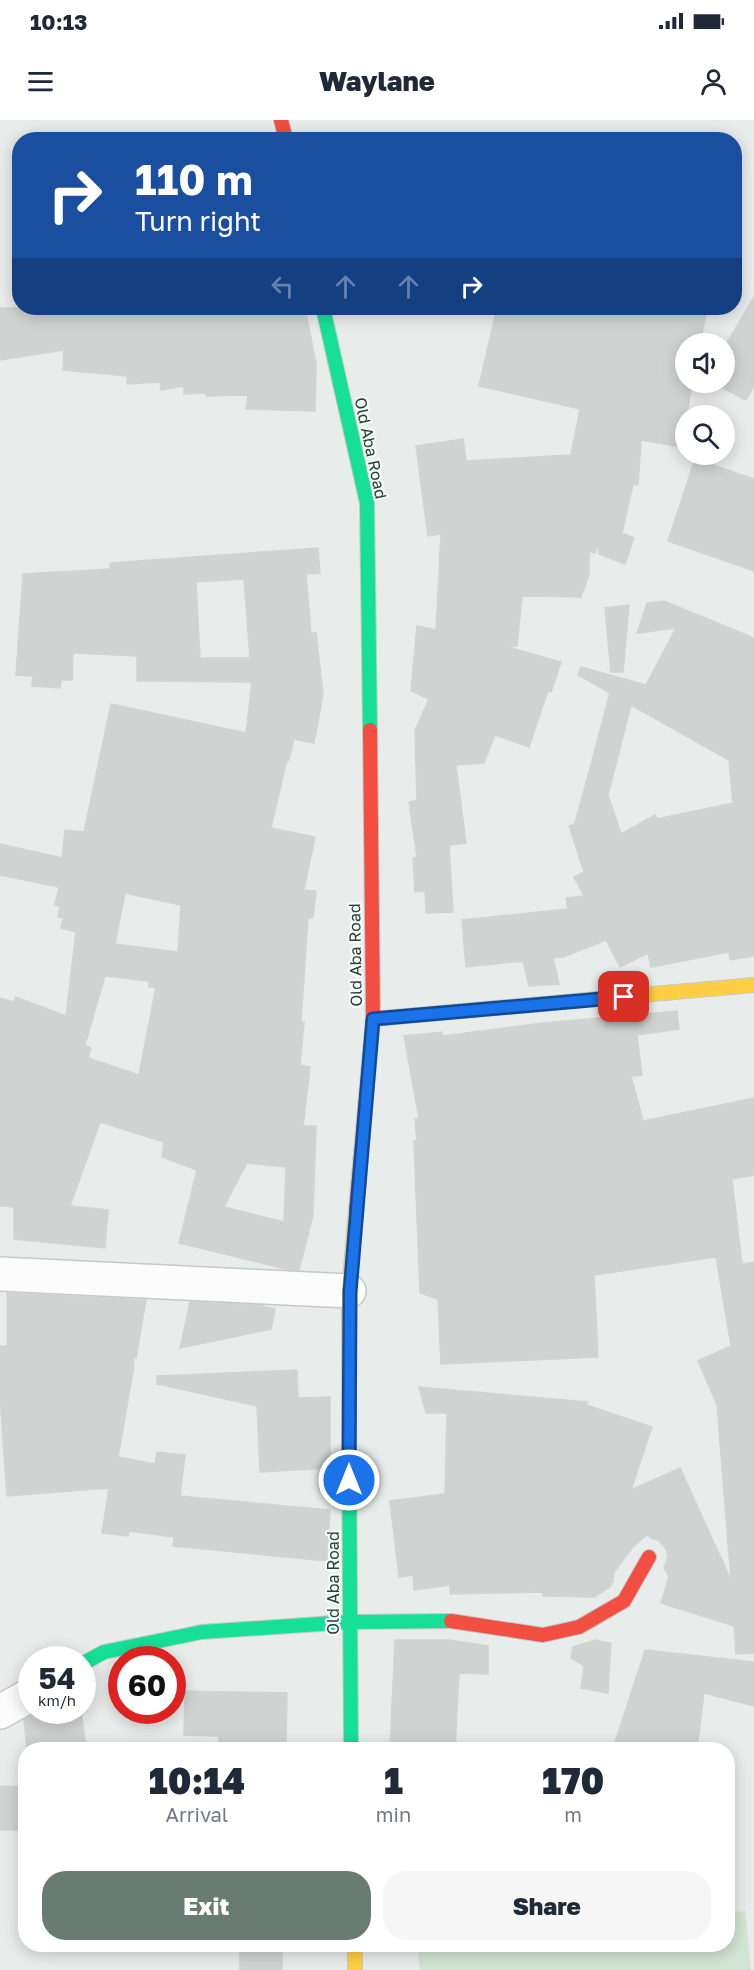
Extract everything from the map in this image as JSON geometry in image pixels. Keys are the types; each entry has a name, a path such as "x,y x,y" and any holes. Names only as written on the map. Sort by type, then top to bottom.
{"main road":[{"name":"Old Aba Road","path":"325,315 367,503 373,1019 350,1292 351,1742"},
{"path":"373,1019 754,986"},
{"path":"96,1657 104,1652 202,1632 349,1622 450,1621 543,1635 579,1627 624,1601 649,1557"},
{"path":"355,1952 355,1970"}],"street":[{"path":"0,1274 350,1292"},
{"path":"0,1712 18,1702"}],"green space":[{"path":"745,1911 751,1970 420,1970 418,1952 735,1952 735,1912"}],"building":[{"path":"754,297 754,386 746,400 732,393 735,393 735,333 733,333"},
{"path":"0,308 12,308 12,315 306,315 316,363 315,411 246,409 248,395 184,394 184,386 161,390 160,382 127,384 127,376 63,370 64,350 0,360"},
{"path":"495,315 706,315 702,333 675,333 675,393 691,393 688,405 675,405 675,446 641,440 638,485 633,484 622,533 634,538 625,564 599,554 598,544 595,553 589,551 589,574 581,597 522,596 517,646 508,647 561,662 551,692 548,691 529,747 495,735 484,763 456,765 466,843 449,845 453,912 426,913 425,891 415,892 413,858 417,857 409,802 417,800 415,730 429,699 411,691 417,626 436,630 441,534 428,536 416,446 463,439 466,461 571,455 580,409 479,386"},
{"path":"693,465 713,465 754,479 754,571 668,541"},
{"path":"318,548 320,573 306,574 311,634 316,632 323,694 314,743 294,739 271,828 315,837 304,890 316,891 313,918 308,918 300,1065 310,1067 303,1126 316,1126 313,1215 299,1270 286,1269 179,1243 197,1170 162,1157 164,1142 100,1122 70,1206 108,1210 105,1248 14,1239 14,1207 0,1206 0,998 14,1002 16,997 66,1016 76,932 61,928 63,918 58,917 60,906 55,905 59,887 0,875 0,844 62,858 65,830 84,832 111,704 246,733 252,682 137,681 137,656 73,653 72,680 61,680 60,688 32,686 33,676 16,675 23,574 110,569 110,563","holes":["244,579 250,658 200,658 196,582","125,893 181,905 178,952 115,944","105,976 149,981 149,987 156,987 139,1075 88,1058 91,1048 85,1045","247,1163 286,1167 284,1222 224,1207"]},
{"path":"664,601 754,638 754,956 730,960 729,952 651,967 648,953 620,967 606,940 563,957 553,958 559,984 529,986 523,961 466,967 462,920 568,909 566,898 584,896 574,877 584,872 569,826 575,824 610,693 578,675 581,667 646,685 676,628 637,633 647,603","holes":["631,705 729,760 733,803 657,819 655,815 621,834 608,795"]},
{"path":"629,605 623,672 611,672 605,608"},
{"path":"677,1011 679,1029 637,1035 642,1075 631,1076 643,1121 754,1098 754,1175 732,1179 742,1264 754,1262 754,1653 736,1654 734,1626 661,1603 669,1577 664,1568 668,1556 665,1547 658,1540 650,1538 648,1534 633,1547 614,1572 610,1587 594,1597 543,1596 543,1592 450,1594 450,1585 414,1590 413,1575 399,1577 390,1501 445,1494 447,1413 426,1413 419,1387 587,1402 586,1405 652,1427 631,1490 680,1468 731,1580 717,1405 698,1361 731,1346 716,1257 594,1275 598,1357 441,1364 438,1299 420,1293 414,1141 417,1141 415,1119 419,1118 404,1036 442,1032 443,1036 543,1023"},
{"path":"7,1293 146,1300 136,1358 133,1358 134,1366 118,1457 155,1464 157,1452 185,1455 180,1496 330,1510 327,1561 173,1546 174,1537 129,1531 128,1536 102,1533 109,1488 7,1496 0,1397 0,1346 7,1346"},
{"path":"190,1302 257,1305 275,1309 271,1329 180,1348"},
{"path":"297,1370 298,1398 330,1397 330,1468 260,1472 257,1406 157,1384 157,1376"},
{"path":"395,1640 449,1640 488,1646 488,1674 459,1673 455,1742 390,1742"},
{"path":"595,1640 611,1643 608,1693 581,1688 584,1666 571,1658 573,1647"},
{"path":"645,1650 754,1662 754,1706 704,1693 698,1742 615,1742"},
{"path":"186,1691 287,1693 286,1742 219,1742 219,1736 184,1735"},
{"path":"24,1724 83,1724 85,1742 26,1742"},
{"path":"0,1786 18,1787 18,1830 0,1830"},
{"path":"240,1952 282,1952 282,1970 240,1970"}],"traffic: fast":[{"path":"325,315 367,503 370,730"},
{"path":"349,1448 351,1742"},
{"path":"96,1656 104,1652 202,1632 349,1622 451,1621"}],"traffic: slow":[{"path":"373,1019 754,985"},
{"path":"349,1448 349,1291 356,1210"},
{"path":"355,1952 355,1970"}],"traffic: jam":[{"path":"281,120 284,132"},
{"path":"356,1210 373,1019 370,730"},
{"path":"451,1621 543,1635 579,1627 624,1601 649,1557"}],"route":[{"path":"349,1480 350,1292 373,1019 624,997"}]}
